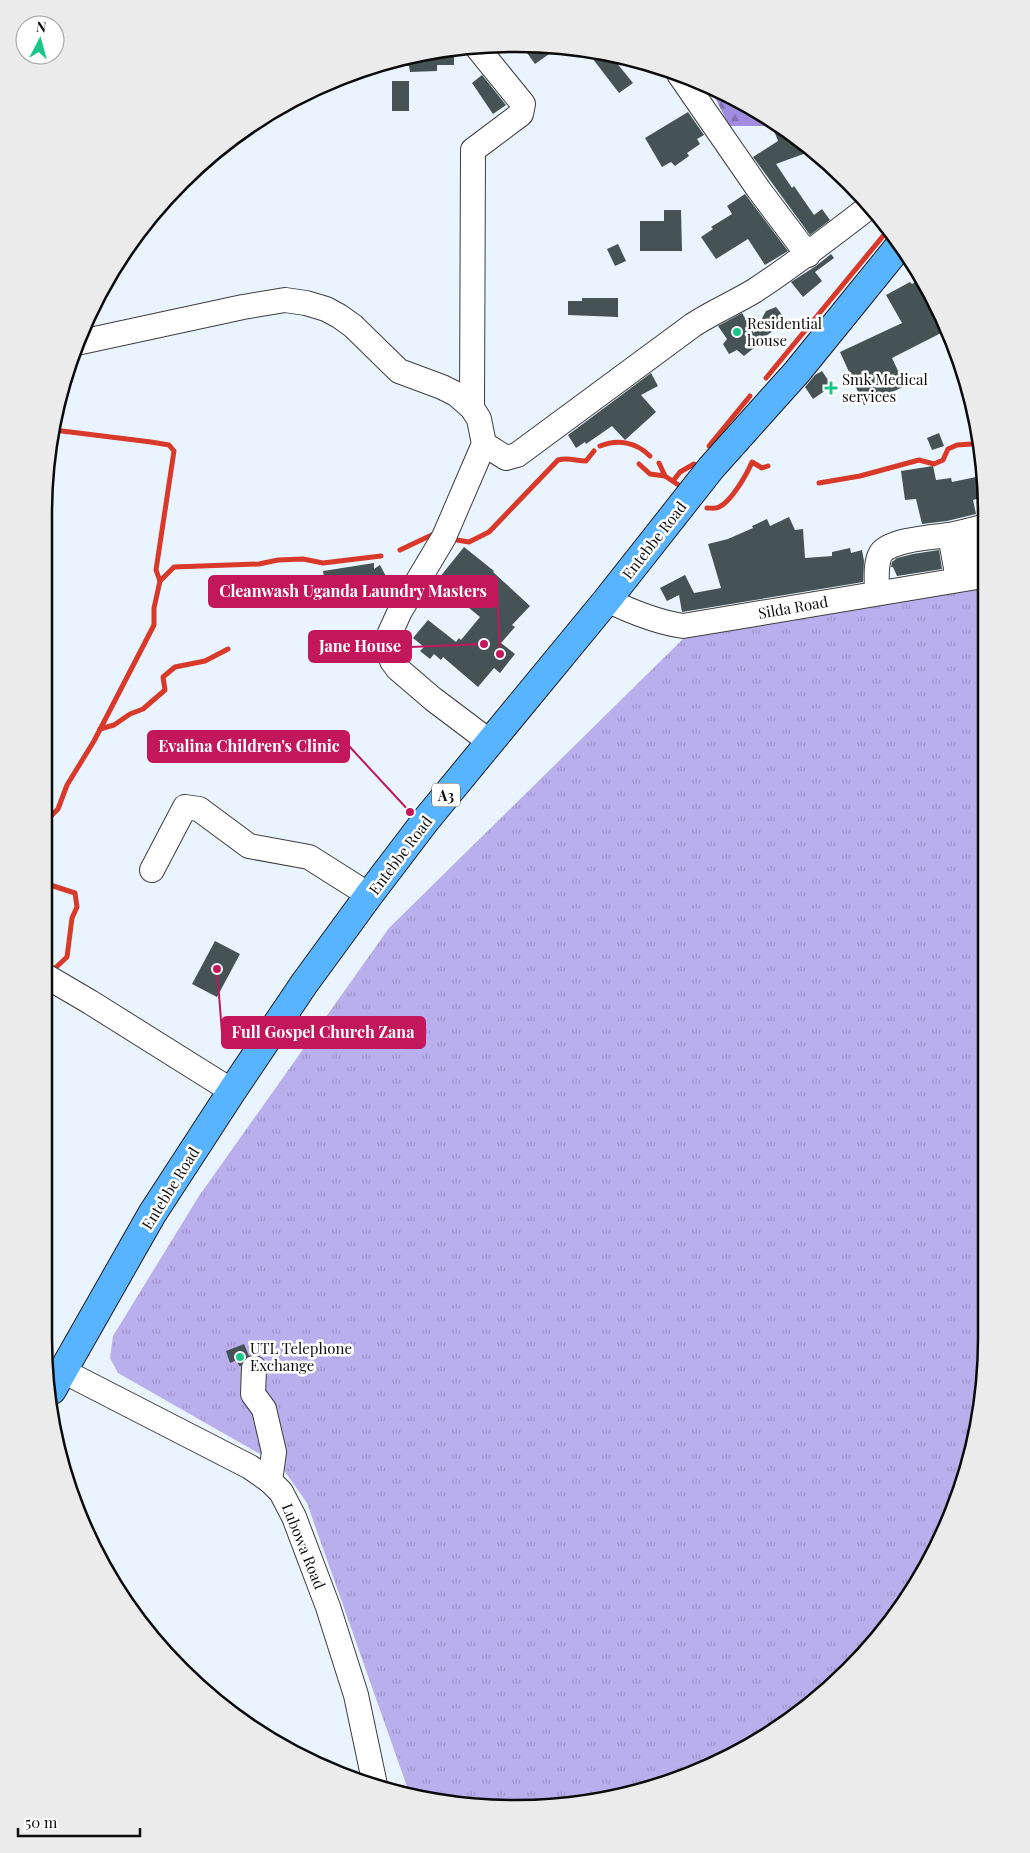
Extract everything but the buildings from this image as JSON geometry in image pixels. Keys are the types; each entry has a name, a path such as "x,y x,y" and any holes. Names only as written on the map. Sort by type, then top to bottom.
{"main road":[{"name":"Entebbe Road","path":"58,1380 152,1214 304,984 369,895 426,820 607,600 711,468 797,372 895,251"}],"street":[{"path":"472,408 472,150 521,114 523,104 482,53"},
{"path":"687,86 759,190 808,255"},
{"path":"484,444 506,458 517,456 693,324 750,292 808,255 864,211"},
{"path":"87,341 243,307 285,300 306,303 326,309 353,326 399,371 456,394 472,408 479,419 484,444 444,537 400,611 389,635 388,644 392,661 398,669 433,699 490,742"},
{"path":"877,593 877,564 880,553 887,548 906,541 950,534 969,540 969,578"},
{"name":"Silda Road","path":"607,600 643,616 683,626 969,578"},
{"path":"152,870 185,807 199,809 249,846 308,857 369,895"},
{"path":"52,980 232,1091"},
{"path":"254,1368 254,1394 264,1409 274,1452 270,1481"},
{"name":"Lubowa Road","path":"58,1380 250,1467 270,1481 281,1492 294,1517 328,1606 356,1695 374,1778"}],"green space":[{"path":"715,98 765,126 765,126 729,126"},
{"path":"978,582 978,1338 974,1398 969,1428 953,1487 942,1515 930,1543 900,1595 863,1643 842,1665 820,1686 772,1723 720,1753 692,1765 635,1785 605,1792 545,1800 485,1800 425,1792 408,1788 307,1503 281,1466 118,1373 110,1358 113,1336 199,1196 389,928 683,639"}],"waterway":[{"path":"766,378 884,235"},
{"path":"709,446 750,396"},
{"path":"52,815 58,809 67,785 94,741 154,625 154,608 160,581 156,570 174,451 169,445 60,431"},
{"path":"600,446 620,442 626,443 645,451 650,456"},
{"path":"819,483 860,476 919,460 934,464 943,460 948,449 957,445 972,444"},
{"path":"457,540 469,542 489,532 558,460 586,461 594,451"},
{"path":"707,508 718,508 729,500 743,480 752,462 762,468 768,466"},
{"path":"659,463 665,476"},
{"path":"639,464 650,474 665,476 680,486"},
{"path":"673,481 680,472 694,464"},
{"path":"400,550 436,533"},
{"path":"160,581 174,567 259,564 278,560 303,559 323,563 381,556"},
{"path":"100,729 114,725 130,714 143,709 165,690 163,677 175,667 205,661 228,649"},
{"path":"52,886 75,893 77,907 72,918 67,957 52,971"}],"place":[{"name":"Residential house","path":"737,332"},
{"name":"Smk Medical services","path":"831,388"},
{"name":"Jane House","path":"484,644"},
{"name":"Cleanwash Uganda Laundry Masters","path":"500,654"},
{"name":"Evalina Children's Clinic","path":"410,812"},
{"name":"Full Gospel Church Zana","path":"217,969"},
{"name":"UTL Telephone Exchange","path":"240,1357"}]}
